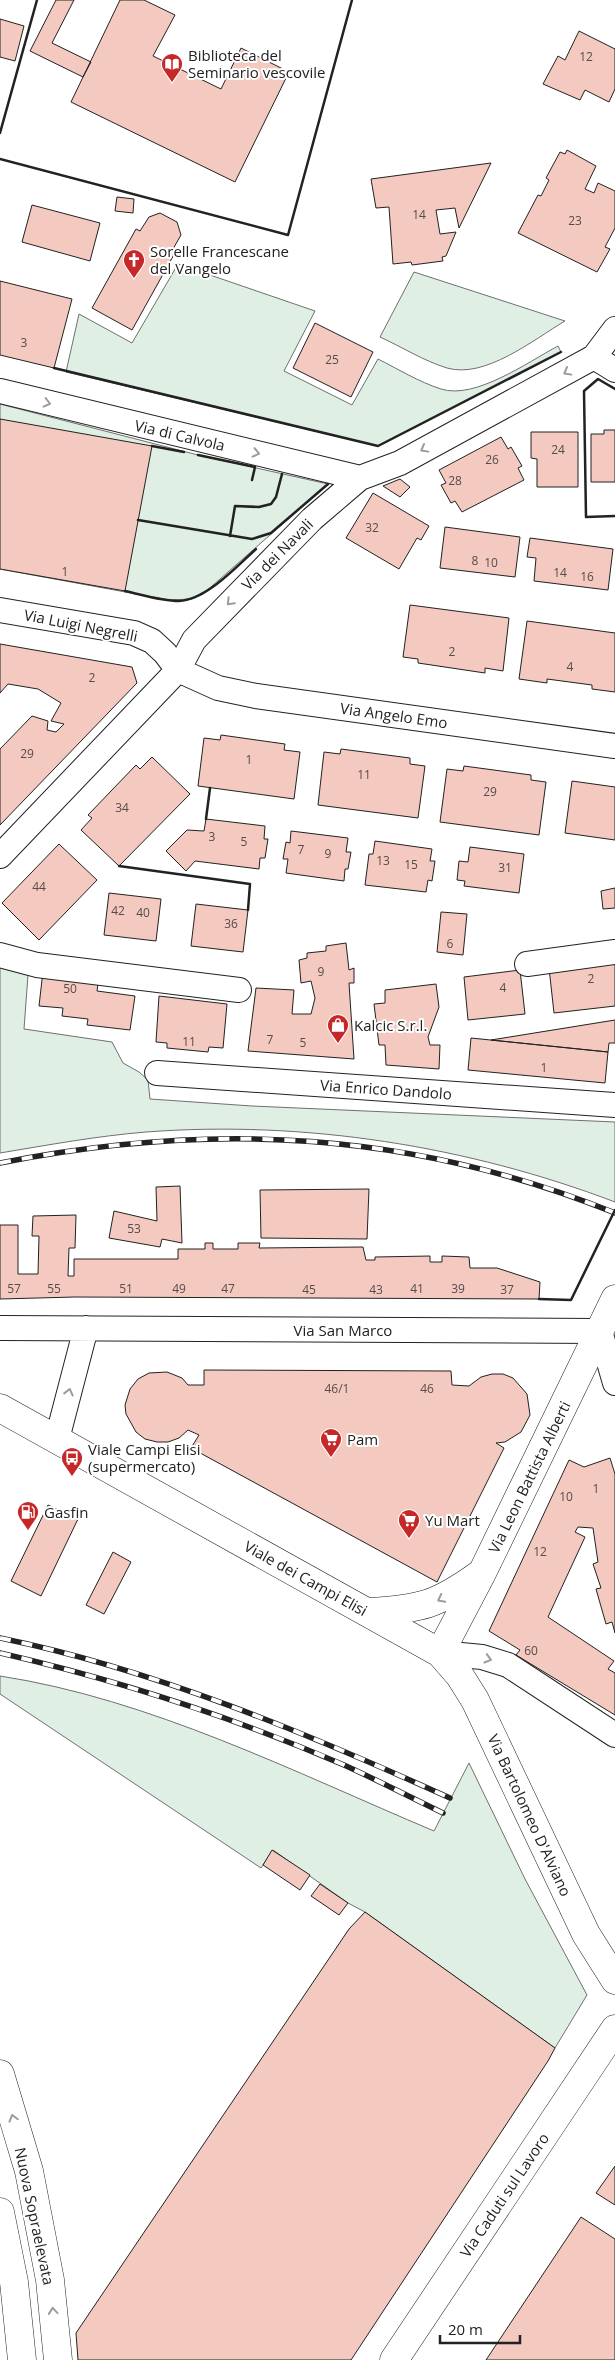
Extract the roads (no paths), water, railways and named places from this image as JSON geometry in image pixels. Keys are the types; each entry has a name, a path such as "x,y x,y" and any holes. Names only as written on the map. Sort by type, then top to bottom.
{"main road":[{"name":"Via Leon Battista Alberti","path":"440,1653 482,1573 615,1299"},
{"name":"Viale dei Campi Elisi","path":"0,1408 440,1653"},
{"path":"368,1612 400,1610 429,1605 456,1592 482,1573"},
{"name":"Via Bartolomeo D'Alviano","path":"440,1653 475,1700 586,1934 615,1980"},
{"name":"Via Caduti sul Lavoro","path":"394,2360 615,2029"},
{"name":"Nuova Sopraelevata","path":"0,2074 29,2171 50,2280 58,2360"},
{"path":"0,2212 14,2282 22,2360"}],"street":[{"name":"Via dei Navali","path":"0,856 178,670 194,640 201,632 312,519 360,478 400,463 594,357 615,329"},
{"path":"594,357 615,370"},
{"name":"Via di Calvola","path":"0,390 360,478"},
{"name":"Via Luigi Negrelli","path":"0,610 134,633 152,641 165,653 178,670"},
{"name":"Via Angelo Emo","path":"178,670 218,688 256,696 615,746"},
{"path":"527,964 615,952"},
{"path":"0,955 37,965 239,990"},
{"name":"Via Enrico Dandolo","path":"157,1073 615,1104"},
{"name":"Via San Marco","path":"0,1328 600,1331"},
{"path":"57,1439 86,1328"},
{"path":"600,1331 615,1384"},
{"name":"Viale dei Campi Elisi","path":"440,1653 482,1657 508,1666 615,1735"}],"railway":[{"path":"0,1163 79,1150 157,1142 235,1139 311,1141 387,1150 463,1165 539,1186 615,1213"},
{"path":"0,1638 116,1667 230,1706 341,1750 450,1798"},
{"path":"0,1653 88,1675 174,1701 260,1731 344,1765 443,1813"}],"place":[{"name":"Biblioteca del Seminario vescovile","path":"172,83"},
{"name":"Sorelle Francescane del Vangelo","path":"134,279"},
{"name":"Kalcic S.r.l.","path":"338,1044"},
{"name":"Pam","path":"331,1458"},
{"name":"Viale Campi Elisi (supermercato)","path":"72,1477"},
{"name":"Gasfin","path":"28,1531"},
{"name":"Yu Mart","path":"409,1539"}]}
